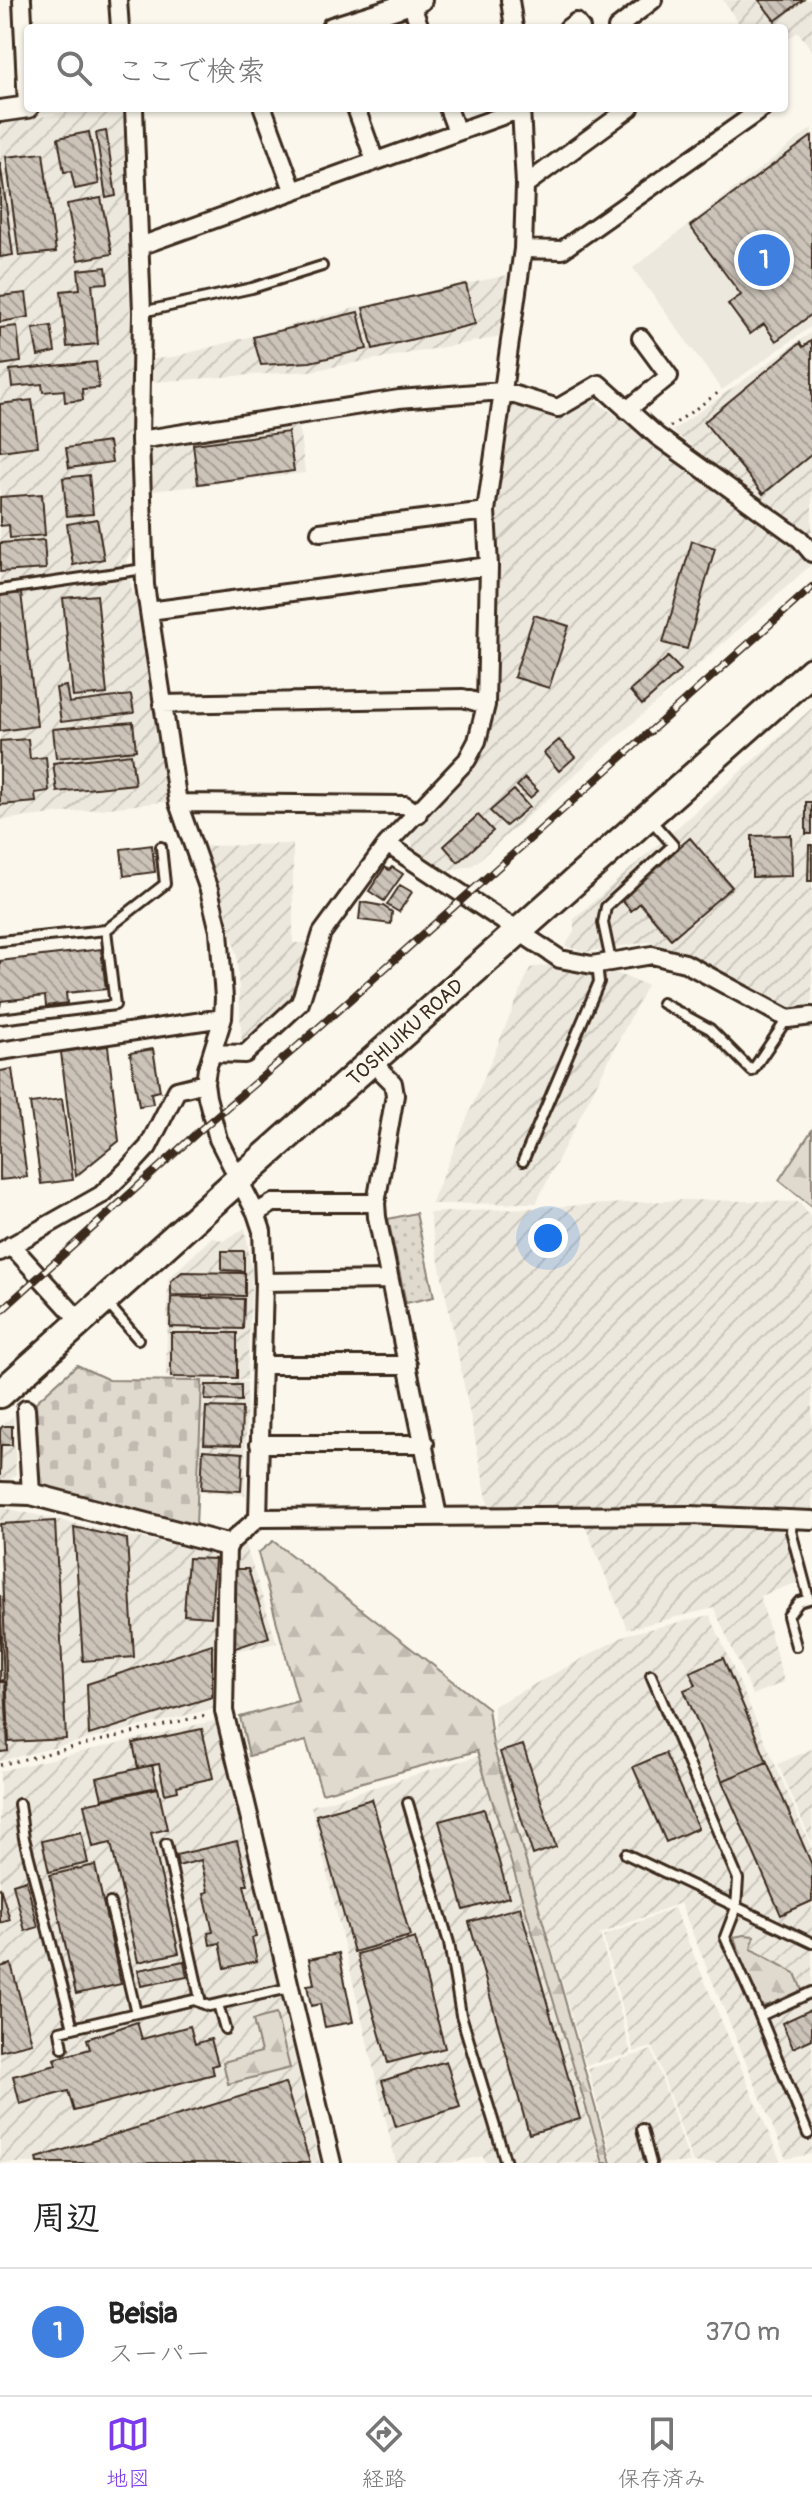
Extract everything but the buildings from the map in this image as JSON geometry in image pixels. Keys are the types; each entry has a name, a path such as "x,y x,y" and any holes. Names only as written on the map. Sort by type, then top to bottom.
{"main road":[{"name":"TOSHIJIKU ROAD","path":"0,1394 812,671"}],"street":[{"path":"22,0 24,43"},
{"path":"118,0 120,24"},
{"path":"510,0 513,24"},
{"path":"622,24 653,0"},
{"path":"345,24 416,2 419,24"},
{"path":"0,111 24,107"},
{"path":"134,112 142,312 140,440 144,569 178,803 209,890 219,931 223,1018 205,1083 218,1139 262,1231 263,1365 258,1518"},
{"path":"264,112 293,190"},
{"path":"357,112 375,161"},
{"path":"450,112 457,132"},
{"path":"140,246 510,112"},
{"path":"213,1053 245,1054 300,1003 322,933 387,844 467,760 477,741 486,705 489,566 486,511 523,249 521,112"},
{"path":"520,184 624,112"},
{"path":"523,249 562,250 757,112"},
{"path":"627,410 669,376 641,338"},
{"path":"140,440 399,399 502,391 558,408 599,384 657,436 800,539 812,553"},
{"path":"320,532 486,511"},
{"path":"149,611 489,566"},
{"path":"162,704 463,698 486,705"},
{"path":"178,803 405,805 418,814"},
{"path":"387,844 560,959 604,963 652,955 685,963 788,1019 812,1016"},
{"path":"0,1051 223,1018"},
{"path":"372,1062 393,1083 395,1095 376,1203 388,1280 438,1516"},
{"path":"81,1322 6,1248 101,1195 148,1147 177,1090 205,1083"},
{"path":"256,1213 273,1203 376,1203"},
{"path":"264,1282 388,1280"},
{"path":"263,1365 408,1365"},
{"path":"26,1409 31,1494"},
{"path":"259,1444 425,1444"},
{"path":"0,1493 31,1494 227,1545"},
{"path":"332,2163 224,1711 227,1545 258,1518 690,1515 812,1520"}],"lane":[{"path":"142,312 252,288 322,266"},
{"path":"0,590 144,569"},
{"path":"523,1161 599,982 604,963 603,923 606,907 673,845 647,815"},
{"path":"0,941 106,930 165,884 161,847"},
{"path":"0,1019 115,1005 114,964 106,930"},
{"path":"662,1003 710,1029 752,1071 788,1019"},
{"path":"105,1300 138,1339"},
{"path":"792,1520 791,1531 809,1599 799,1602 788,1616 796,1646"},
{"path":"651,1675 738,1879 736,1908 725,1937 808,2134"},
{"path":"408,1803 449,1943 461,2015 506,2163"},
{"path":"19,1804 48,1940 52,1942 73,2028"},
{"path":"166,1844 201,2003"},
{"path":"626,1854 812,1943"},
{"path":"110,1903 136,2013"},
{"path":"63,2048 60,2031 194,2000 209,2006 290,1987"},
{"path":"760,2016 812,1992"},
{"path":"218,2004 225,2029"},
{"path":"642,2129 651,2163"}],"path":[{"path":"657,436 722,390"},
{"path":"0,1765 224,1711"}],"shaded area":[{"path":"723,0 812,0 812,50 798,32 788,38 788,24 739,24"},
{"path":"71,112 123,112 138,542 126,560 132,590 140,601 171,801 0,820 0,123"},
{"path":"812,128 812,326 722,390 633,268"},
{"path":"508,275 500,337 310,371 151,382 153,359 174,357 359,307"},
{"path":"812,332 812,531 806,536 672,431"},
{"path":"587,395 797,544 811,565 473,865 448,871 413,849 410,833 480,760 493,706 491,524 504,409 513,403 556,417"},
{"path":"299,426 305,473 153,491 150,451 164,442"},
{"path":"812,708 812,1005 799,1011 771,1003 734,981 648,942 586,952 565,946 574,932 574,919"},
{"path":"293,844 293,943 313,943 292,1001 242,1046 237,957 206,846"},
{"path":"549,965 585,975 613,972 647,985 536,1203 431,1204 530,968"},
{"path":"686,1200 800,1202 812,1220 812,1510 489,1508 429,1213"},
{"path":"245,1228 252,1273 247,1380 166,1377 168,1279 212,1237 223,1241"},
{"path":"203,1380 247,1382 245,1495 199,1492 202,1402 216,1403 203,1401"},
{"path":"13,1416 16,1474 7,1483 0,1482 0,1427"},
{"path":"0,1507 218,1555 216,1708 0,1761"},
{"path":"585,1525 781,1529 788,1536 799,1582 760,1596 784,1682 753,1695 714,1608 627,1629"},
{"path":"244,1540 277,1643 230,1652 233,1553"},
{"path":"710,1615 812,1849 812,2154 786,2159 680,1903 600,1934 631,2054 586,2065 494,1750 494,1706 628,1634"},
{"path":"217,1720 319,2163 0,2163 0,1771"},
{"path":"812,1749 812,1840 811,1841 778,1764"},
{"path":"478,1756 601,2163 486,2163 483,2156 452,2163 396,2163 311,1806"},
{"path":"674,1908 780,2160 767,2163 693,2163 653,2047 634,2052 603,1936"},
{"path":"652,2050 690,2163 613,2163 588,2069"}],"green space":[{"path":"812,1130 812,1207 779,1180"},
{"path":"416,1213 434,1297 406,1303 388,1219"},
{"path":"77,1365 109,1380 202,1381 196,1526 40,1488 36,1402"},
{"path":"273,1541 488,1708 493,1745 611,2163 603,2163 477,1751 322,1793 306,1741 249,1756 240,1717 298,1701 258,1553"},
{"path":"754,1936 751,1949 795,1973 802,1990 779,2003 762,2006 754,1997 734,1937"},
{"path":"276,2014 290,2068 228,2084 223,2062 261,2052 253,2020"}],"railway":[{"path":"0,1312 199,1131 812,587"}],"place":[{"name":"Beisia","path":"764,260"}]}
